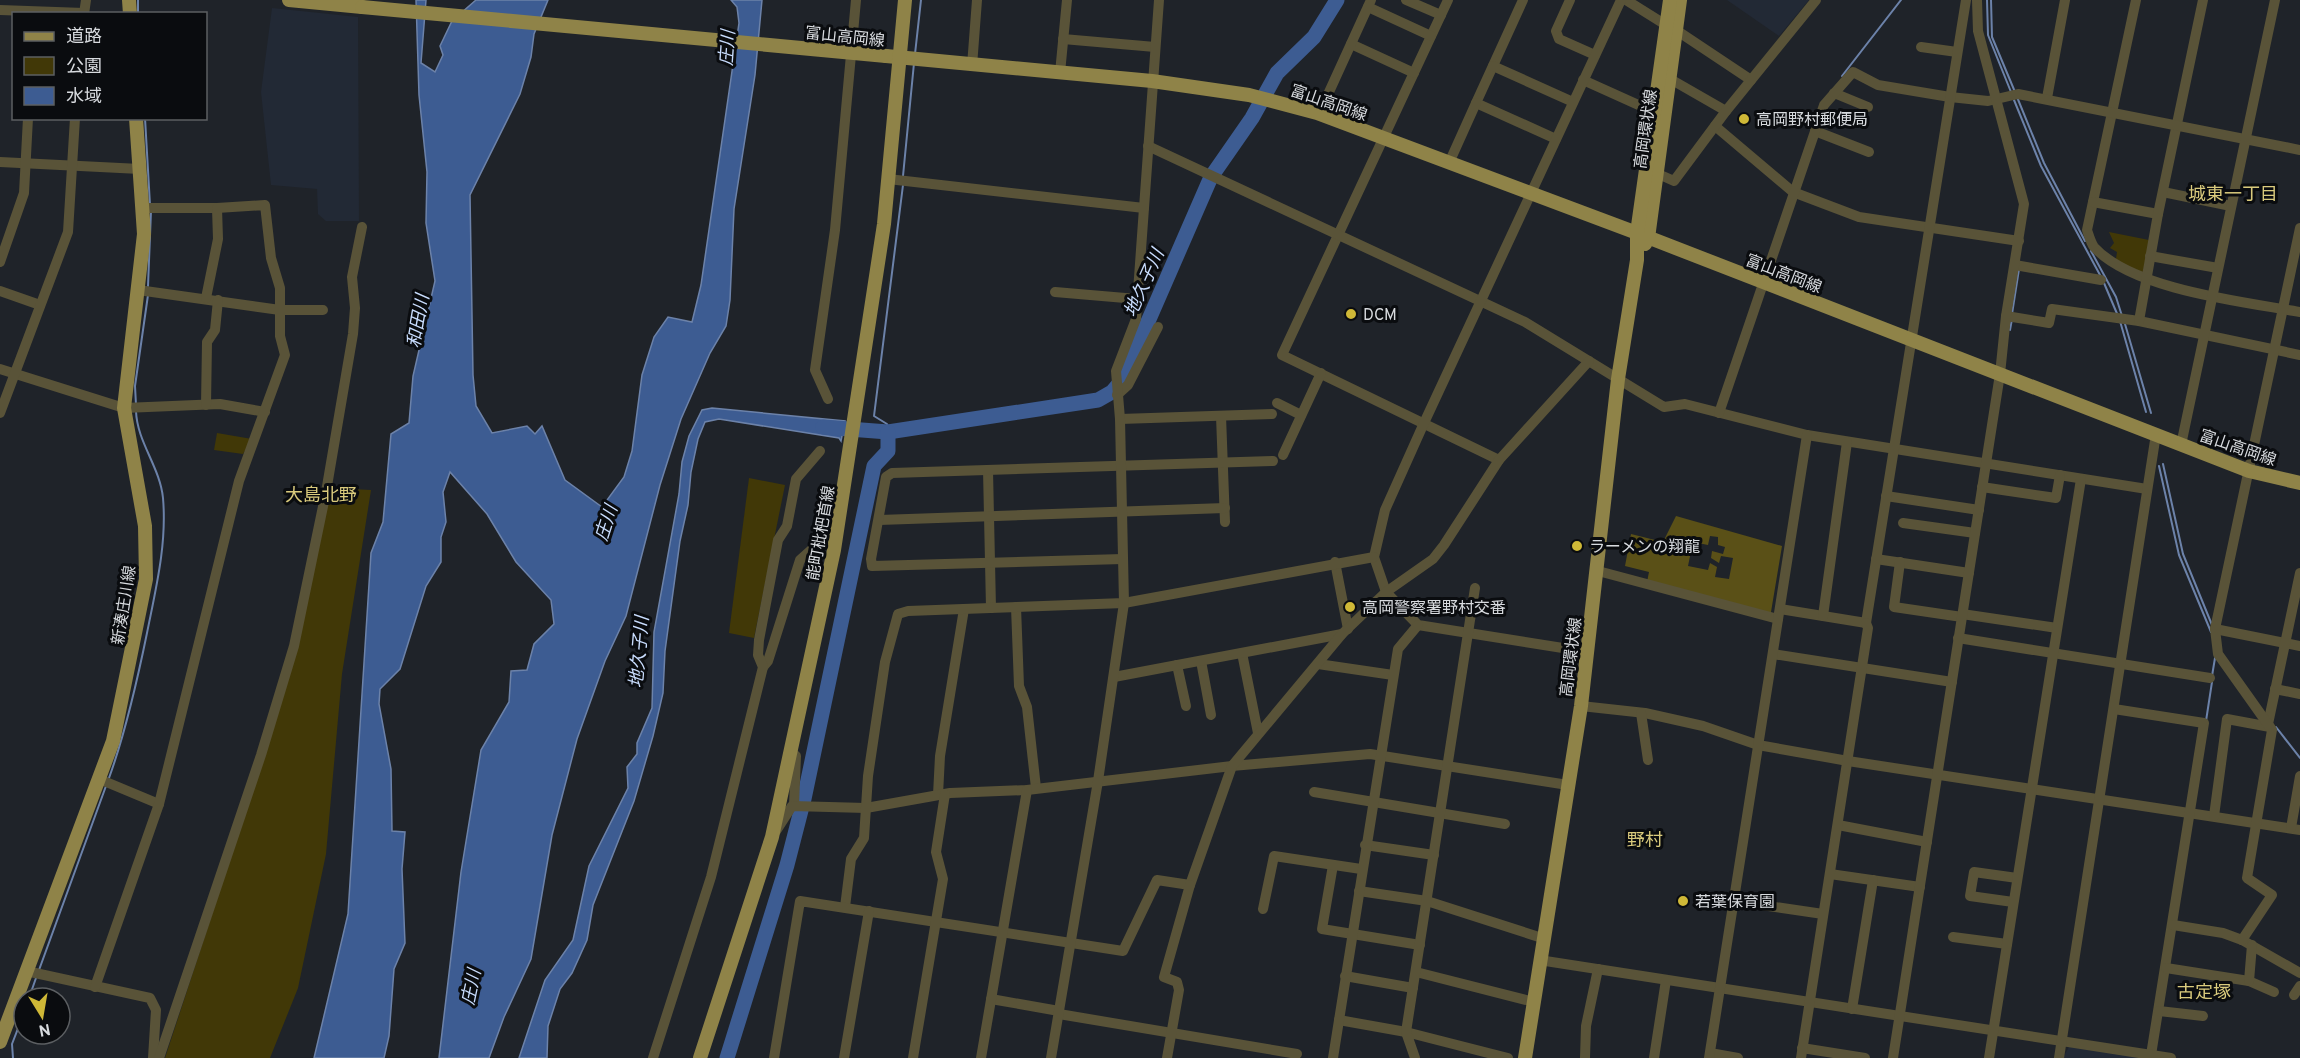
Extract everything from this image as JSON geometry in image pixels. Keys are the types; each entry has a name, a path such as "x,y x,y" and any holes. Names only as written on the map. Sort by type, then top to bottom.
{"main road":[{"name":"富山高岡線","path":"289,0 972,66 1152,81 1275,101 1319,114 1643,235 2249,471 2300,483"},
{"name":"能町枇杷首線","path":"700,1058 772,837 843,495 899,180 910,59 905,0"},
{"name":"高岡環状線","path":"1670,0 1671,28"},
{"name":"高岡環状線","path":"1526,1058 1542,938 1581,706 1618,379 1637,260 1656,173 1664,76 1671,28 1680,0"},
{"name":"高岡環状線","path":"1643,235 1654,112 1664,76"},
{"name":"新湊庄川線","path":"0,1042 99,779 122,701 146,579 145,526 124,408 144,234 136,120"}],"street":[{"path":"828,399 815,370 835,230 856,0"},
{"path":"972,66 977,0"},
{"path":"1060,73 1067,0"},
{"path":"1051,1058 1098,781 1124,603 1122,466 1116,370 1136,319 1159,0"},
{"path":"1406,0 1441,15"},
{"path":"1448,0 1282,355 1499,460"},
{"path":"1449,163 1523,0"},
{"path":"1570,0 1556,32 1559,39 1595,55"},
{"path":"1588,652 1419,625 1386,592 1374,557 1385,510 1621,0"},
{"path":"1626,0 1751,80"},
{"path":"1656,173 1674,181 1726,111 1816,0"},
{"path":"1865,1058 1801,1053 1848,761 1876,559 1966,0"},
{"path":"1893,1058 2010,317 2024,204 2005,97 1978,31 1977,0"},
{"path":"2047,98 2065,0"},
{"path":"2136,0 2087,230 2093,247 2146,279 2212,295 2300,312"},
{"path":"2139,321 2158,214 2203,0"},
{"path":"2181,445 2275,0"},
{"path":"1319,114 1370,4 1431,36"},
{"path":"0,10 21,12"},
{"path":"1064,39 1155,47"},
{"path":"1351,44 1414,73"},
{"path":"1921,47 1957,52"},
{"path":"1493,66 1573,102"},
{"path":"1719,413 1763,283 1790,191 1824,105 1853,72 1878,85 1950,97 2047,98 2300,150"},
{"path":"1664,76 1726,111"},
{"path":"1583,80 1654,112"},
{"path":"1834,93 1868,107"},
{"path":"1476,103 1556,139"},
{"path":"0,262 24,193 28,120"},
{"path":"0,413 68,232 75,120"},
{"path":"1715,126 1790,191 1859,217 2019,241"},
{"path":"1815,131 1869,152"},
{"path":"1148,146 1525,322 1664,407 1686,404 1807,435 2147,489"},
{"path":"0,162 140,169"},
{"path":"899,180 1144,208"},
{"path":"2163,192 2231,206"},
{"path":"2093,202 2158,214"},
{"path":"95,987 159,804 239,481 285,355 280,336 280,288 270,258 265,206 143,208"},
{"path":"206,298 218,239 217,208"},
{"path":"159,1058 261,755 294,646 326,492 353,334 355,308 352,278 362,227"},
{"path":"2249,981 2247,943 2272,895 2247,878 2272,730 2218,654 2216,634 2300,228"},
{"path":"2150,256 2218,268"},
{"path":"2015,265 2101,280"},
{"path":"138,290 280,310 323,310"},
{"path":"0,291 40,305"},
{"path":"1054,291 1137,299"},
{"path":"206,405 207,342 215,330 218,300"},
{"path":"2010,317 2049,322 2052,309 2139,321 2300,355"},
{"path":"1117,394 1128,385 1158,327"},
{"path":"1167,1058 1179,990 1177,982 1164,977 1190,885 1232,766 1345,631 1386,592 1433,559 1444,546 1499,460 1589,361"},
{"path":"0,369 124,408 220,404 265,412"},
{"path":"1124,559 872,566 886,477 892,473 1224,463 1278,458 1321,373"},
{"path":"1277,403 1301,415"},
{"path":"1120,419 1272,414"},
{"path":"1221,416 1225,522"},
{"path":"2059,1058 2156,434"},
{"path":"1738,1058 1710,1056 1807,435"},
{"path":"1823,616 1847,442"},
{"path":"763,667 758,655 759,640 778,540 787,526 796,479 820,451"},
{"path":"988,470 991,608"},
{"path":"1982,487 2056,498 2060,475"},
{"path":"1989,1058 2081,479"},
{"path":"653,1058 711,877 763,667 768,661 800,560 819,543 832,503 843,495"},
{"path":"1886,496 1979,510"},
{"path":"879,520 1225,508"},
{"path":"1903,523 1975,533"},
{"path":"845,907 851,859 864,838 868,776 885,662 898,614 908,611 1124,603 1335,562 1374,557"},
{"path":"1876,559 1969,573"},
{"path":"1335,562 1345,631"},
{"path":"1900,562 1894,607 2057,628"},
{"path":"1598,571 1779,614 1823,616 1866,623"},
{"path":"2269,725 2300,573"},
{"path":"1415,1058 1406,1032 1475,588"},
{"path":"981,1058 1003,932 1032,789 1027,707 1019,686 1016,608"},
{"path":"913,1058 943,879 936,852 941,794 940,756 964,609"},
{"path":"1333,1058 1361,869 1398,649 1419,625"},
{"path":"1114,677 1345,631"},
{"path":"2216,634 2300,646"},
{"path":"1958,638 2053,654 2121,662 2210,678"},
{"path":"1242,653 1258,733"},
{"path":"1773,654 1952,682"},
{"path":"1201,661 1211,715"},
{"path":"1318,664 1393,675"},
{"path":"1178,665 1186,706"},
{"path":"2275,689 2300,694"},
{"path":"1581,706 1641,713 1703,726 1758,745 1848,761 2296,829 2300,776"},
{"path":"2114,709 2204,723 2151,1055"},
{"path":"1641,713 1648,760"},
{"path":"2214,816 2227,719 2269,725"},
{"path":"772,837 794,805 796,756 791,752"},
{"path":"794,805 866,808 941,794 1032,789 1232,766 1380,754 1568,785"},
{"path":"99,779 159,804"},
{"path":"1314,792 1505,824"},
{"path":"1838,825 1927,842"},
{"path":"1365,845 1434,855"},
{"path":"1263,909 1274,856 1361,869"},
{"path":"1333,865 1322,929 1420,945"},
{"path":"2013,902 1970,896 1974,872 2017,878"},
{"path":"1830,874 1920,887"},
{"path":"774,1058 800,901 1123,951 1158,879 1190,885"},
{"path":"1852,1009 1873,880"},
{"path":"1359,891 1427,901 1542,938"},
{"path":"1734,900 1823,914"},
{"path":"844,1058 869,911"},
{"path":"2173,925 2223,933 2247,943 2300,973"},
{"path":"1953,936 2007,944"},
{"path":"1539,960 2171,1058"},
{"path":"2166,968 2249,981 2274,992"},
{"path":"1585,1058 1586,1026 1598,969"},
{"path":"26,971 150,998 156,1010 153,1058"},
{"path":"1416,972 1534,1002"},
{"path":"1345,976 1413,988"},
{"path":"1654,1058 1666,980"},
{"path":"991,999 1297,1054"},
{"path":"2159,1011 2203,1016"},
{"path":"1339,1020 1406,1032 1508,1058"}],"shaded area":[{"path":"1727,0 1809,0 1779,36"},
{"path":"272,8 358,17 359,221 326,221 318,214 317,189 271,185 261,92"},
{"path":"1676,516 1782,546 1771,612 1766,614 1647,582 1649,572 1625,566 1631,534 1663,542","holes":["1710,536 1718,537 1718,545 1725,547 1723,554 1712,551 1711,558 1719,563 1721,556 1733,558 1729,579 1715,577 1717,567 1710,563 1708,570 1688,566 1693,542 1708,545"]},
{"path":"2070,1045 2151,1058 2063,1058"}],"green space":[{"path":"2109,232 2149,240 2142,279 2115,266 2117,252 2110,248 2114,243"},
{"path":"217,433 252,439 243,454 214,450"},
{"path":"749,478 785,485 754,638 729,633"},
{"path":"331,488 371,490 342,674 326,854 298,988 270,1058 165,1058 280,707"}],"water":[{"name":"庄川","path":"416,0 426,0 421,63 435,72 443,55 440,46 452,21 476,0 548,0 534,34 531,57 520,94 470,195 473,375 476,406 492,433 527,426 535,434 542,426 565,480 602,507 624,477 632,451 642,375 654,337 668,317 692,322 701,285 739,23 737,7 731,0 762,0 755,75 734,209 730,300 726,326 710,353 681,419 660,485 626,616 605,661 577,739 552,835 531,959 504,1017 489,1058 439,1058 461,872 481,750 509,702 511,671 527,670 534,644 554,624 551,600 516,562 487,514 450,472 443,492 446,522 441,537 441,562 426,586 400,669 380,689 379,704 391,769 392,831 405,832 402,869 405,943 394,969 389,1036 384,1058 314,1058 348,914 371,553 383,522 391,434 409,423 413,376 435,281 426,223 427,172 419,95"},
{"path":"712,408 845,421 841,441 839,438 719,419 705,422 698,439 691,472 688,505 680,541 665,651 663,693 634,801 593,905 587,940 572,973 560,989 548,1026 547,1058 519,1058 545,980 573,940 589,866 628,788 627,767 637,754 637,743 652,708 654,632 679,494 682,462 689,436 702,410"}],"waterway":[{"path":"138,0 138,12"},
{"path":"915,54 921,0"},
{"name":"地久子川","path":"823,427 888,432 1098,400 1112,392 1123,379 1211,177 1252,118 1277,73 1314,37 1337,0"},
{"path":"1842,76 1901,0"},
{"path":"1987,0 1988,35 2011,92"},
{"path":"1991,0 1992,37 2015,92"},
{"path":"903,176 914,63"},
{"path":"2017,97 2044,163 2085,241"},
{"path":"2014,100 2041,166 2100,275"},
{"path":"145,120 150,205"},
{"path":"888,432 887,424 874,416 903,185"},
{"path":"148,286 151,211"},
{"path":"2091,251 2116,297 2122,316"},
{"path":"2012,314 2019,269"},
{"path":"2104,283 2118,316"},
{"path":"136,405 135,386 148,295"},
{"path":"2010,330 2012,319"},
{"path":"2120,321 2146,412"},
{"path":"2125,324 2151,413"},
{"path":"109,778 126,724 139,670 162,549 164,515 161,487 140,433 136,411"},
{"name":"地久子川","path":"727,1058 787,865 804,799 874,466 888,451 888,432"},
{"path":"2163,464 2183,554 2212,625"},
{"path":"2159,466 2179,555 2211,632"},
{"path":"2212,676 2215,658"},
{"path":"2206,721 2212,682"},
{"path":"2276,727 2300,758"},
{"path":"39,970 106,786"},
{"path":"33,986 36,978"},
{"path":"12,1046 13,1058"}],"place":[{"name":"高岡野村郵便局","path":"1744,119"},
{"name":"DCM","path":"1351,314"},
{"name":"ラーメンの翔龍","path":"1577,546"},
{"name":"高岡警察署野村交番","path":"1350,607"},
{"name":"若葉保育園","path":"1683,901"}],"district":[{"name":"城東一丁目","path":"2233,194"},
{"name":"大島北野","path":"321,495"},
{"name":"野村","path":"1645,840"},
{"name":"古定塚","path":"2204,992"}],"water label":[{"name":"和田川","path":"418,321"}]}
